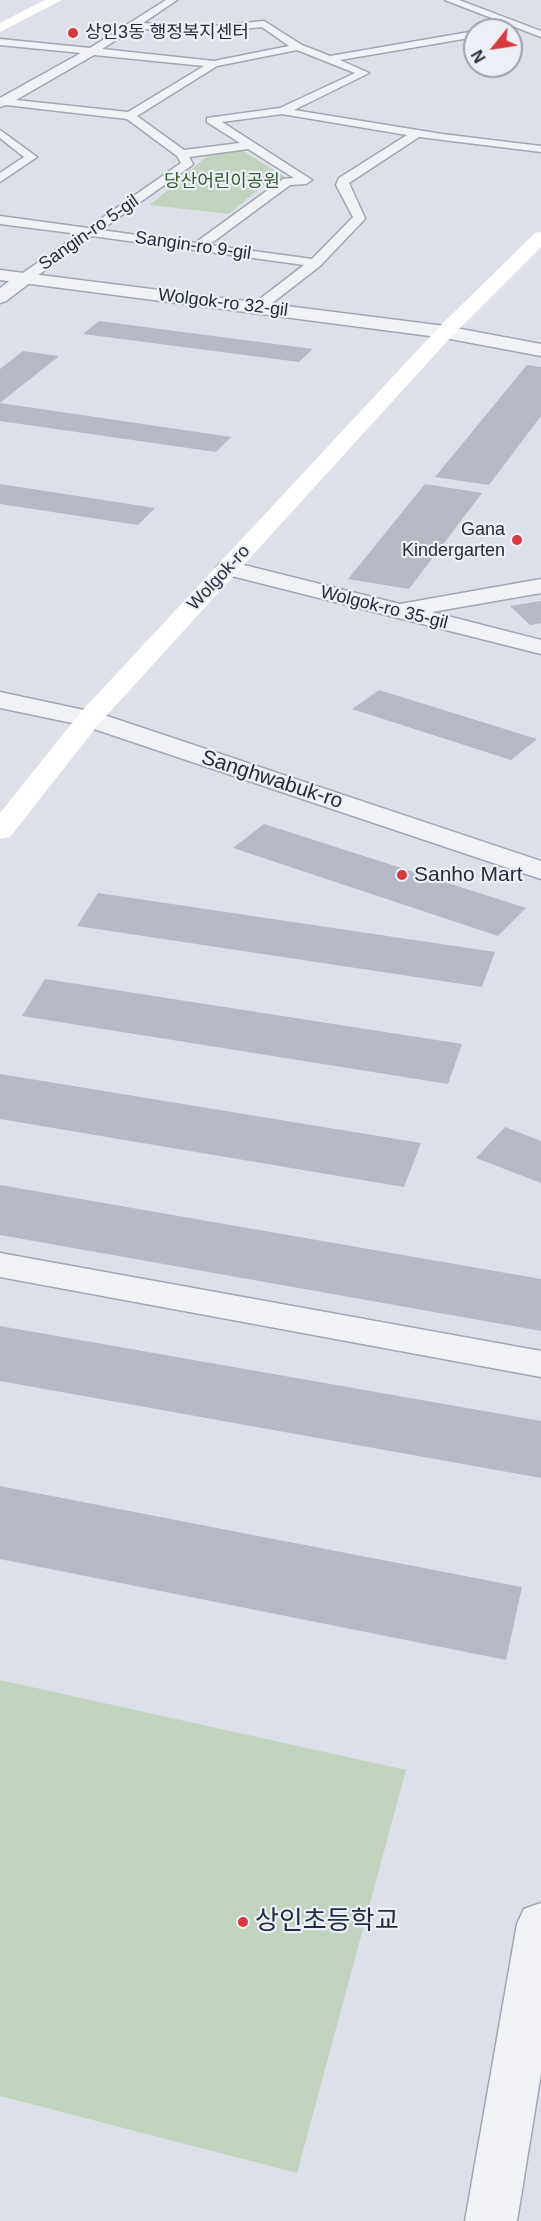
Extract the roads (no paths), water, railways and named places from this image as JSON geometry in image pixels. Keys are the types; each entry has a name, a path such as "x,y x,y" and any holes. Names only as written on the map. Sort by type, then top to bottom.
{"main road":[{"path":"0,28 55,0"},
{"name":"Wolgok-ro","path":"0,831 89,719 445,332 541,237"}],"street":[{"name":"Wolgok-ro 32-gil","path":"0,275 445,332"},
{"path":"0,297 25,278"},
{"path":"445,332 541,350"},
{"name":"Wolgok-ro 35-gil","path":"228,568 541,647"},
{"path":"396,612 541,586"},
{"name":"Sanghwabuk-ro","path":"0,700 89,719 541,870"},
{"path":"0,1264 541,1364"},
{"path":"491,2221 541,1924"}],"lane":[{"path":"1,102 93,51 172,0"},
{"path":"450,0 500,18"},
{"path":"132,25 193,32 264,24 298,47 364,73 282,111"},
{"path":"523,26 541,34"},
{"path":"327,59 463,36"},
{"path":"0,42 214,64 298,47"},
{"path":"130,116 214,64"},
{"path":"1,102 130,116 182,154 250,145"},
{"path":"199,246 287,182 311,180 211,120 282,111 417,133 541,149"},
{"path":"0,133 31,156 0,178"},
{"path":"257,308 315,263 358,218 338,181 417,133"},
{"name":"Sangin-ro 5-gil","path":"25,278 187,164 182,154"},
{"name":"Sangin-ro 9-gil","path":"0,219 315,263"}],"place":[{"name":"상인3동 행정복지센터","path":"73,33"},
{"name":"Gana Kindergarten","path":"517,540"},
{"name":"Sanho Mart","path":"402,875"},
{"name":"상인초등학교","path":"243,1922"}],"park label":[{"name":"당산어린이공원","path":"222,182"}]}
